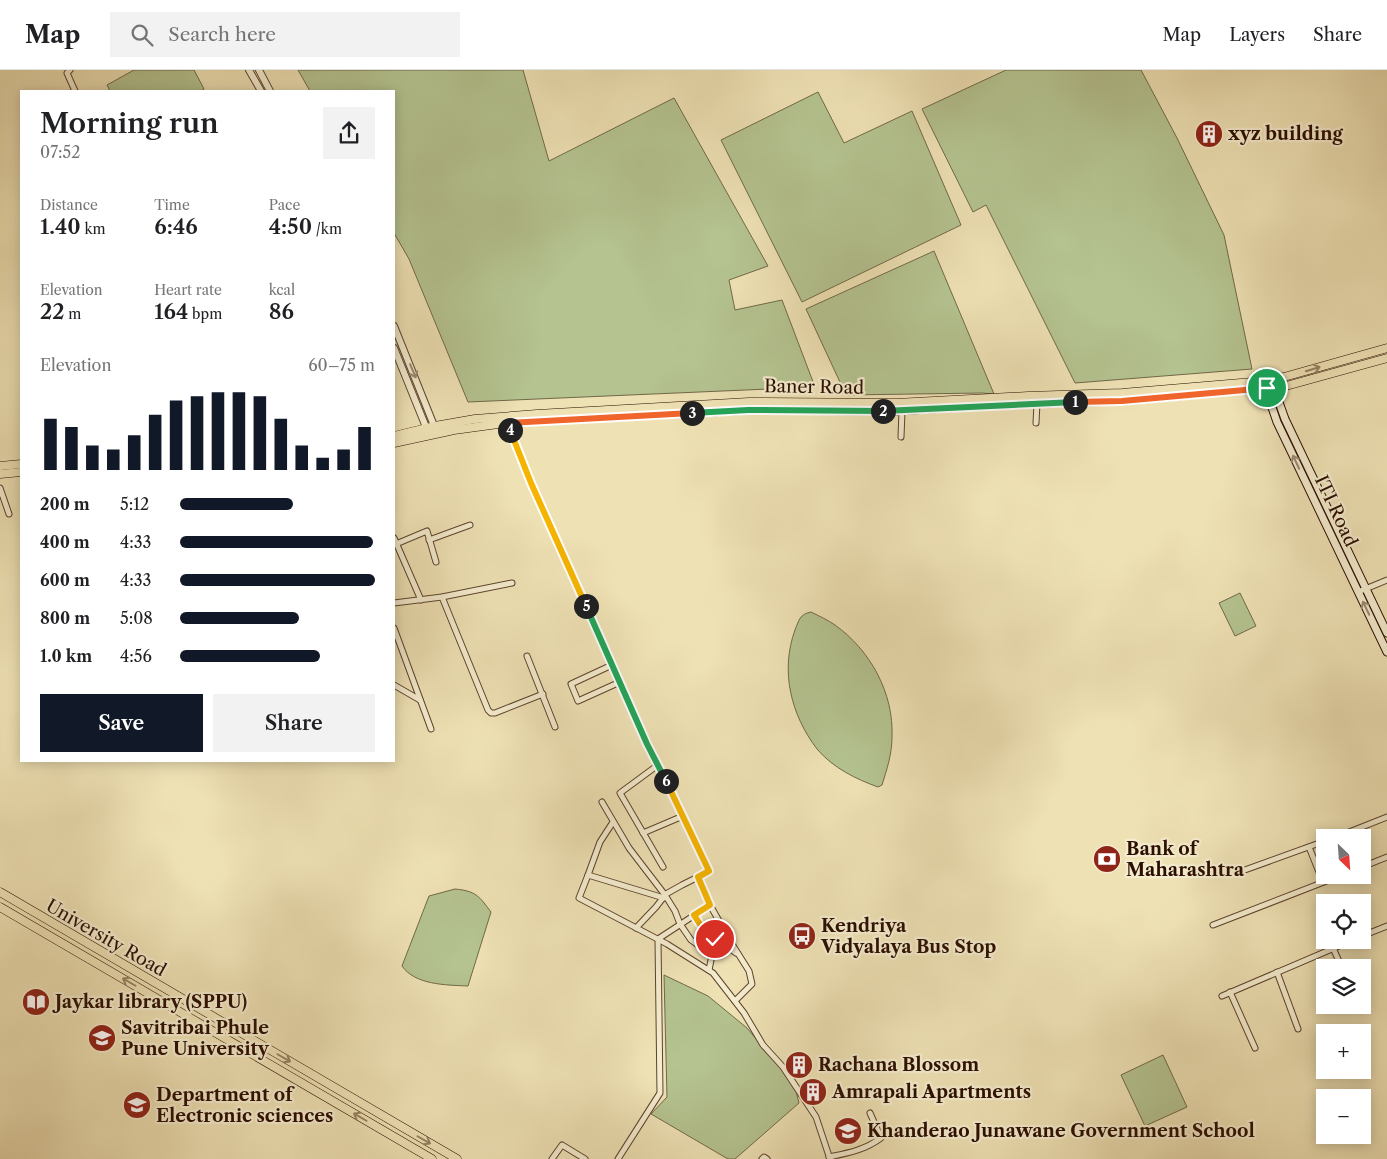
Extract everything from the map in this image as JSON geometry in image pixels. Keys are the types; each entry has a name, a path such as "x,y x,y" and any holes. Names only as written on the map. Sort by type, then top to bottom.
{"main road":[{"path":"1271,384 1387,348"},
{"path":"1271,384 1286,386 1387,358"},
{"name":"Baner Road","path":"436,429 733,407 748,402 896,403 1271,384"},
{"name":"Baner Road","path":"395,443 475,419 537,414 733,407 902,411 1037,403 1122,401 1271,384"},
{"name":"ITI Road","path":"1271,384 1285,419 1387,633"},
{"name":"ITI Road","path":"1271,384 1268,396 1277,422 1387,652"},
{"name":"Baner Road","path":"395,436 428,432"},
{"path":"0,466 20,464"},
{"path":"0,474 20,472"},
{"name":"University Road","path":"0,892 457,1159"},
{"name":"University Road","path":"0,907 432,1159"}],"street":[{"path":"70,70 67,73 75,90"},
{"path":"249,70 266,90"},
{"path":"259,70 266,90"},
{"path":"395,328 436,429"},
{"path":"395,350 428,432"},
{"path":"1036,423 1037,403"},
{"path":"902,411 902,437"},
{"path":"507,423 531,483 647,744 709,871 664,896 636,928"},
{"path":"0,488 9,514"},
{"path":"429,540 470,525"},
{"path":"396,544 427,531 436,562"},
{"path":"395,541 421,600"},
{"path":"1338,550 1346,547"},
{"path":"1358,592 1387,580"},
{"path":"395,603 421,600 512,583"},
{"path":"442,596 490,713 495,714 542,694"},
{"path":"395,631 431,729"},
{"path":"527,656 555,727"},
{"path":"612,665 570,684 578,701 620,682"},
{"path":"395,686 420,700"},
{"path":"658,765 620,793 663,867"},
{"path":"602,802 629,848 675,911 680,924 691,940 712,955 709,970"},
{"path":"643,834 682,816"},
{"path":"1357,829 1387,817"},
{"path":"613,822 600,842 579,898 658,939 713,973 744,1013 763,1044 783,1067 816,1117 829,1158 857,1152 881,1138 870,1113"},
{"path":"1242,872 1316,844"},
{"path":"1309,847 1316,864"},
{"path":"1371,863 1387,857"},
{"path":"588,875 664,896"},
{"path":"698,877 710,905 749,971 752,984 735,1001"},
{"path":"1214,925 1318,884"},
{"path":"658,939 710,905"},
{"path":"694,915 701,926 715,939 739,955"},
{"path":"1371,932 1387,926"},
{"path":"618,1159 660,1093 658,939"},
{"path":"1222,996 1331,949"},
{"path":"1277,972 1298,1029"},
{"path":"1230,992 1255,1048"},
{"path":"552,1159 562,1145 585,1159"},
{"path":"762,1159 764,1157 767,1159"}],"green space":[{"path":"134,70 194,70 204,89 110,90 107,85"},
{"path":"298,70 523,70 549,161 674,98 768,266 729,280 735,310 782,300 815,387 468,402 409,259 395,235 395,90 309,90"},
{"path":"1006,70 1141,70 1177,138 1224,235 1252,369 1075,383 986,205 973,212 922,109"},
{"path":"818,92 844,143 912,111 961,225 802,302 721,140"},
{"path":"934,251 994,394 846,395 806,309"},
{"path":"1240,593 1256,626 1235,636 1219,603"},
{"path":"811,612 835,625 848,635 869,660 884,689 892,721 892,743 882,785 878,787 845,772 830,762 817,749 800,722 791,692 788,661 795,630 800,618 804,614"},
{"path":"455,889 468,891 476,895 491,912 468,986 432,983 415,977 402,966 429,896"},
{"path":"664,975 708,996 747,1028 794,1084 799,1103 735,1159 728,1159 651,1114 667,1097"},
{"path":"1163,1055 1187,1107 1145,1126 1121,1075"}],"place":[{"name":"xyz building","path":"1209,134"},
{"name":"Bank of Maharashtra","path":"1107,859"},
{"name":"Kendriya Vidyalaya Bus Stop","path":"802,936"},
{"name":"Jaykar library (SPPU)","path":"36,1002"},
{"name":"Savitribai Phule Pune University","path":"102,1038"},
{"name":"Rachana Blossom","path":"799,1065"},
{"name":"Amrapali Apartments","path":"813,1092"},
{"name":"Department of Electronic sciences","path":"137,1105"},
{"name":"Khanderao Junawane Government School","path":"848,1131"}],"route":[{"path":"715,939 701,926 694,915 710,905 698,877 709,871 647,744 531,483 507,423 748,410 896,411 1028,403 1122,401 1267,388"}]}
